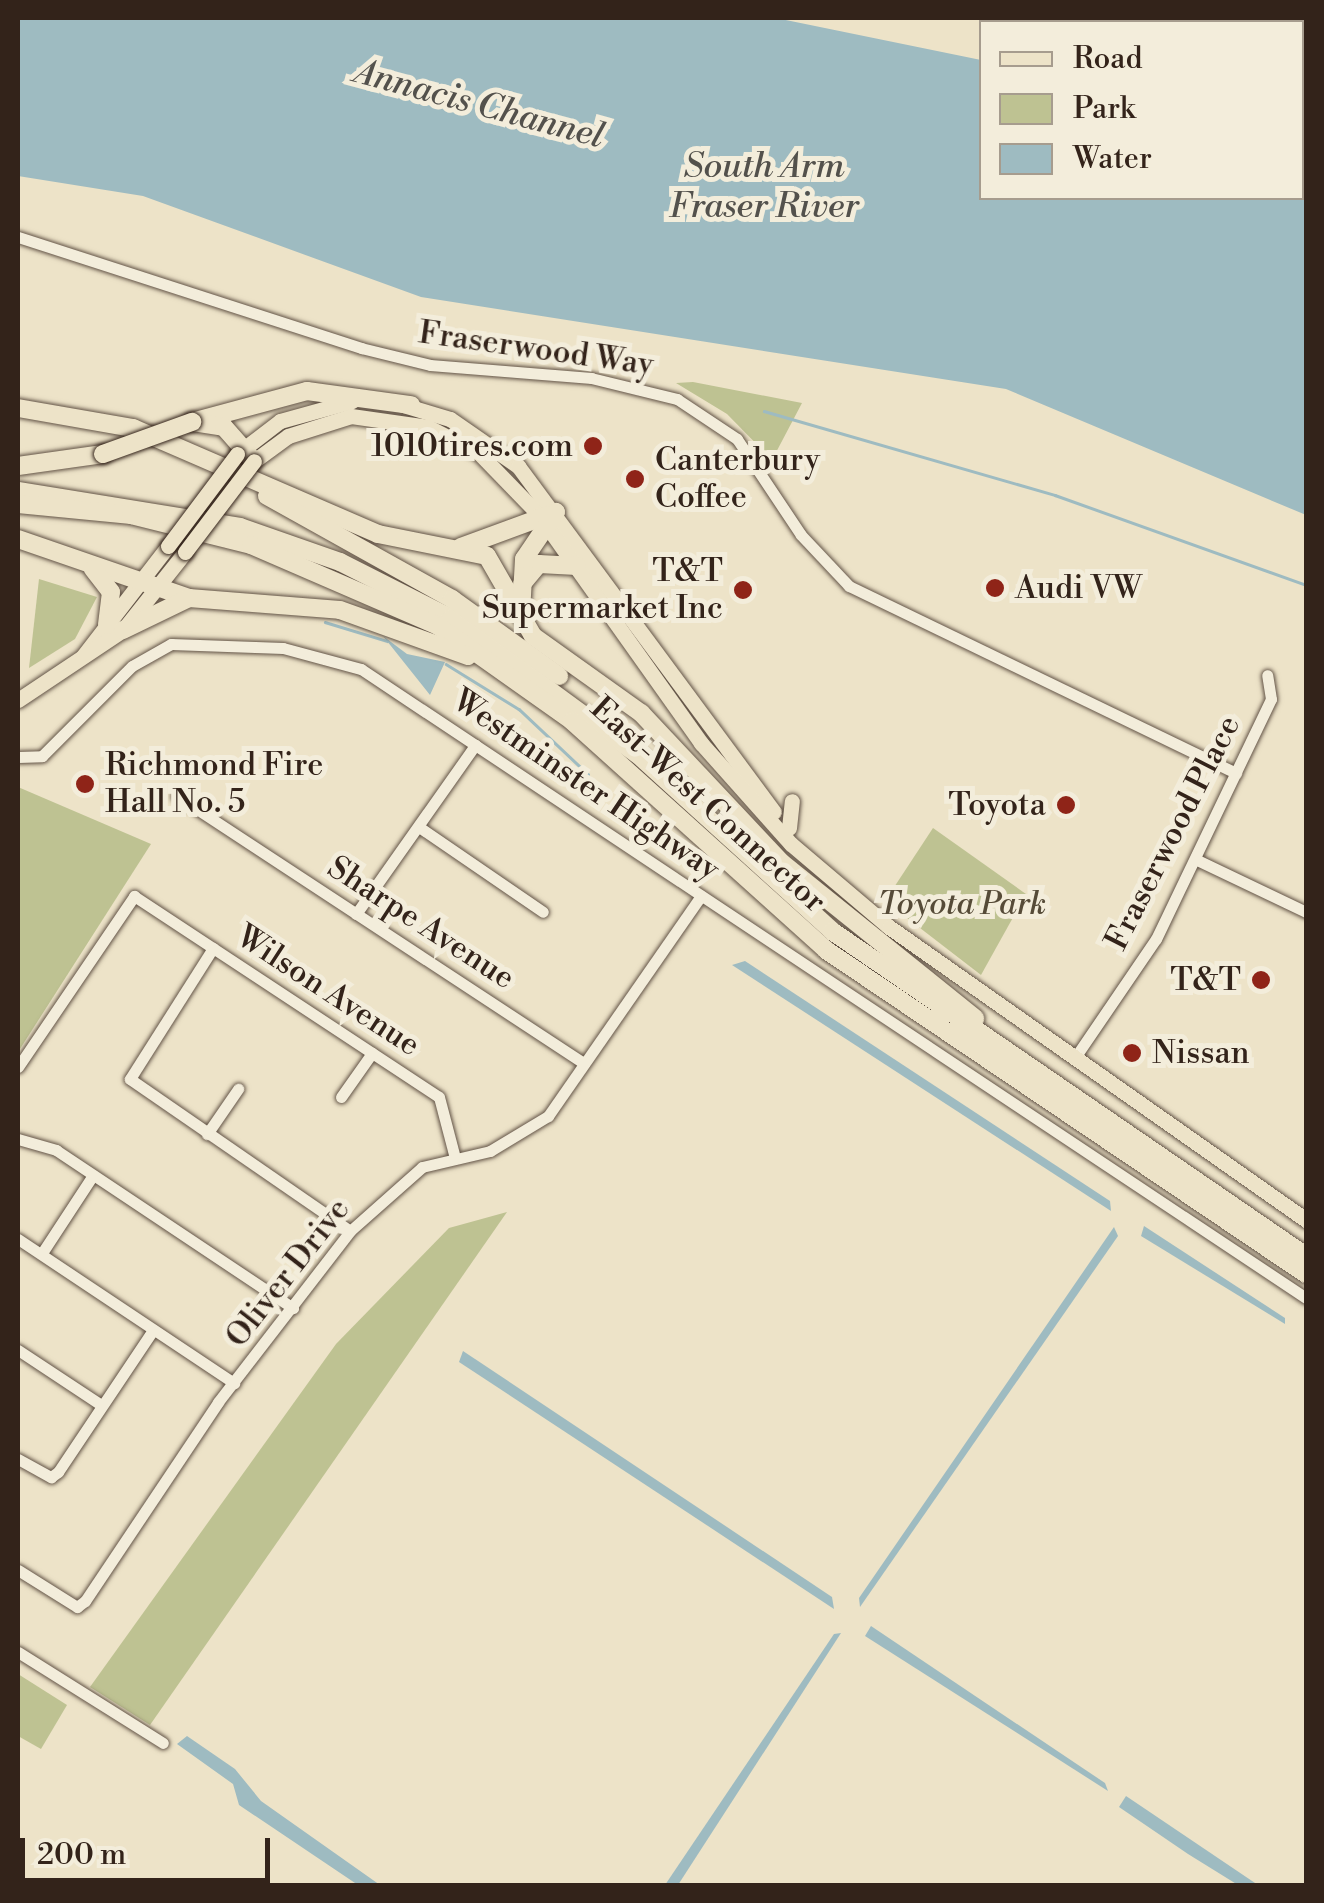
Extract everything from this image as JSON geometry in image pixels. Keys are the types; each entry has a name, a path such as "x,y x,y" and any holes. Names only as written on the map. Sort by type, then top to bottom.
{"highway":[{"path":"18,466 103,454 192,422 307,390 411,404"},
{"path":"18,408 97,419 378,534 460,547 492,562 532,636 642,713 782,862 1052,1083"},
{"path":"97,419 285,506 452,599 590,701 637,754"},
{"path":"192,422 224,427 245,454"},
{"name":"East-West Connector","path":"18,490 176,511 340,562 496,646 637,754 832,932 1306,1256"},
{"name":"East-West Connector","path":"18,504 131,515 292,558 438,626 520,680 826,950 1306,1274"},
{"path":"460,547 547,518"},
{"path":"532,636 517,593 524,559 547,518"},
{"path":"18,539 190,598 340,610 520,680"},
{"path":"517,593 540,564 577,566"},
{"path":"90,565 111,592 116,628 190,598"}],"main road":[{"path":"150,586 168,546 245,454 325,405 411,404 498,449 770,808 908,938"},
{"path":"18,700 83,656 116,628 150,586 185,552 245,454 314,424 404,421 479,454 547,518 577,566 736,786 846,893 1074,1060 1306,1220"}],"street":[{"name":"Fraserwood Way","path":"18,237 360,348 430,365 591,378 676,400 737,439 801,535 851,587 1236,773"},
{"name":"Westminster Highway","path":"18,756 42,756 144,656 196,641 344,662 475,744 1306,1298"},
{"name":"Fraserwood Place","path":"1074,1060 1156,939 1271,699 1267,675"},
{"path":"356,914 475,744"},
{"name":"Sharpe Avenue","path":"177,796 584,1063"},
{"path":"419,827 542,912"},
{"path":"1196,859 1306,912"},
{"name":"Wilson Avenue","path":"18,1067 134,896 442,1101 455,1158"},
{"name":"Oliver Drive","path":"18,1570 77,1607 234,1383 350,1231 408,1176 531,1130 584,1063 702,896"},
{"path":"214,948 130,1079 350,1231"},
{"path":"342,1097 372,1053"},
{"path":"207,1134 238,1088"},
{"path":"18,1138 93,1175 293,1308"},
{"path":"42,1253 93,1175"},
{"path":"18,1240 234,1383"},
{"path":"18,1459 50,1477 153,1330"},
{"path":"18,1350 101,1405"},
{"path":"18,1652 163,1743"}],"green space":[{"path":"693,382 802,403 772,460 727,414 676,383"},
{"path":"39,579 97,597 75,639 29,668"},
{"path":"18,787 151,844 18,1052"},
{"name":"Toyota Park","path":"933,828 1026,894 981,975 885,901"},
{"path":"507,1212 150,1725 90,1687 336,1344 449,1228"},
{"path":"18,1674 67,1705 41,1749 18,1736"}],"water":[{"name":"South Arm Fraser River","path":"18,18 776,18 979,60 979,200 1304,200 1306,86 1306,515 1006,389 421,297 143,196 18,176"},
{"path":"383,636 407,654 445,662 430,695"},
{"path":"745,961 1110,1201 1111,1211 732,965"},
{"path":"1144,1226 1285,1318 1285,1324 1141,1236"},
{"path":"1114,1227 1118,1236 860,1607 859,1598"},
{"path":"463,1351 832,1597 834,1609 459,1362"},
{"path":"871,1626 1105,1783 1108,1791 865,1636"},
{"path":"841,1633 678,1885 665,1885 834,1634"},
{"path":"187,1736 235,1769 261,1801 380,1885 358,1885 239,1805 233,1784 177,1744"},
{"path":"1126,1796 1258,1885 1238,1885 1188,1854 1119,1807"}],"waterway":[{"path":"764,411 1055,495 1306,585"},
{"path":"325,622 387,641"},
{"path":"446,664 519,709 588,774"}],"place":[{"name":"1010tires.com","path":"593,446"},
{"name":"Canterbury Coffee","path":"635,479"},
{"name":"Audi VW","path":"995,588"},
{"name":"T&T Supermarket Inc","path":"743,590"},
{"name":"Richmond Fire Hall No. 5","path":"85,784"},
{"name":"Toyota","path":"1066,805"},
{"name":"T&T","path":"1261,980"},
{"name":"Nissan","path":"1132,1053"}],"water label":[{"name":"Annacis Channel","path":"479,105"}]}
